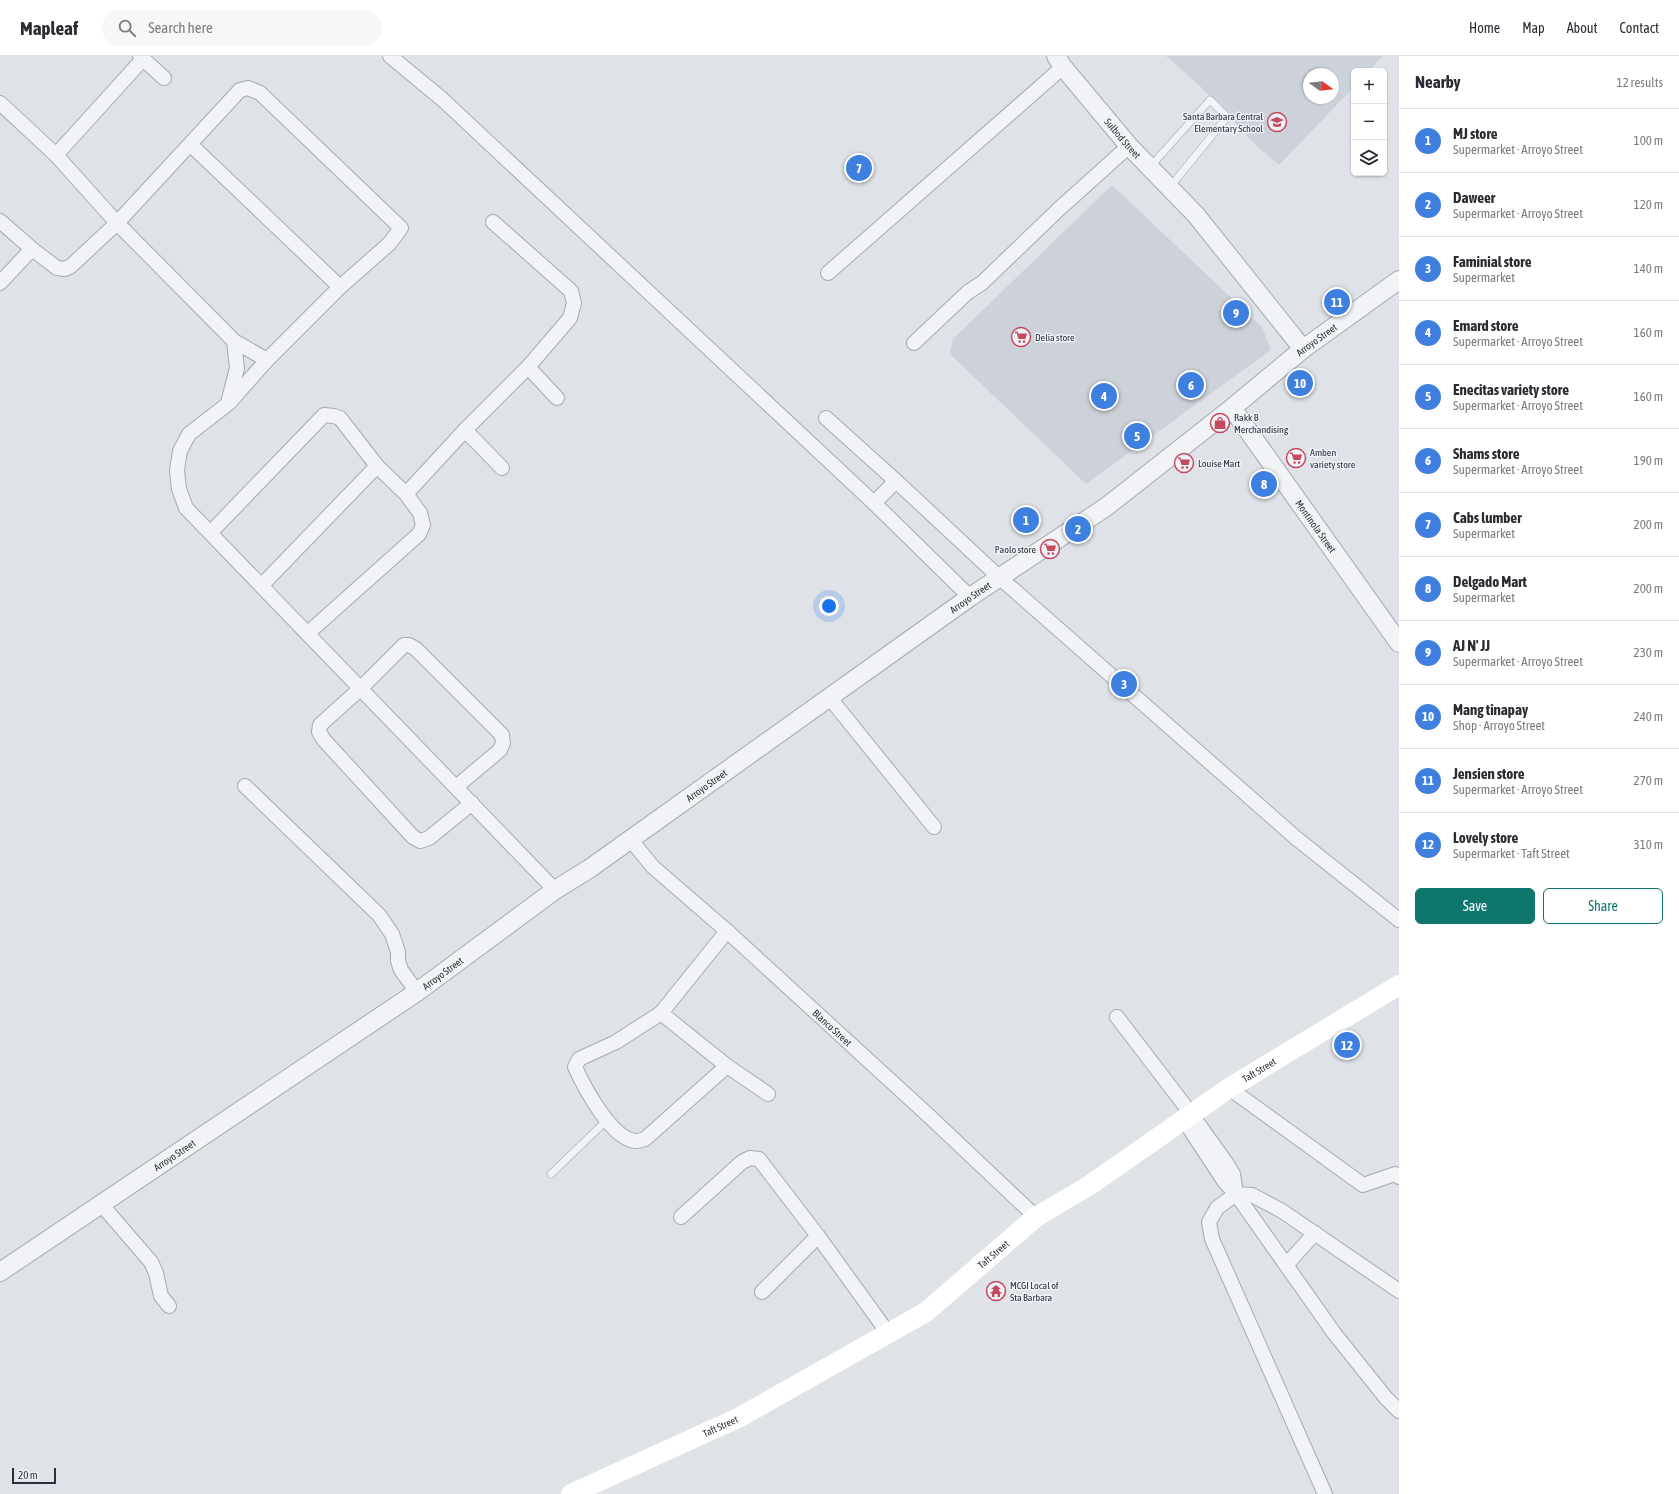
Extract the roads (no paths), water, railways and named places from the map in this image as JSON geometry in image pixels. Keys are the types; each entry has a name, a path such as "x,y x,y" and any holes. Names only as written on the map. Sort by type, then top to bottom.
{"main road":[{"name":"Taft Street","path":"571,1494 740,1417 926,1312 1036,1216 1090,1185 1229,1088 1399,985"}],"street":[{"path":"390,56 442,99 874,503 970,597"},
{"path":"56,156 141,58 164,78"},
{"path":"828,273 1060,62"},
{"name":"Sulbod Street","path":"1060,62 1129,146 1196,215 1303,349"},
{"path":"0,221 32,249 57,268 65,269 71,266 117,223 191,145 240,90 248,88 260,93 266,98 401,228 389,244 340,286 267,360 229,402 189,434 180,451 177,470 179,489 186,508 211,532 555,890"},
{"path":"0,103 56,156 117,223 234,341 267,360"},
{"path":"191,145 340,286"},
{"path":"914,343 968,292 982,283 1059,209 1129,146"},
{"path":"406,494 465,430 528,368 570,318 574,303 571,291 492,222"},
{"path":"0,283 32,249"},
{"name":"Arroyo Street","path":"0,1272 417,992 555,890 589,868 970,597 1106,507 1232,408 1303,349 1399,280"},
{"path":"229,402 237,368 234,341"},
{"path":"528,368 557,398"},
{"name":"Montinola Street","path":"1232,408 1399,644"},
{"path":"211,532 324,415 340,418 377,466 406,494 420,513 423,524 419,534 308,633"},
{"path":"826,418 896,480 999,577 1296,838 1399,920"},
{"path":"465,430 502,468"},
{"path":"262,585 377,466"},
{"path":"874,503 896,480"},
{"path":"456,787 500,750 503,743 502,735 416,649 410,645 404,645 361,688 320,725 319,732 324,740 413,837 420,841 429,838 472,803"},
{"path":"829,697 934,827"},
{"path":"245,786 379,915 392,934 398,952 398,961 401,970 417,992"},
{"name":"Blanco Street","path":"630,839 653,867 727,931 930,1116 1036,1216"},
{"path":"727,931 661,1013 616,1042 579,1059 575,1067 606,1121 625,1137 635,1141 645,1139 727,1066"},
{"path":"661,1013 727,1066 768,1094"},
{"path":"1117,1017 1188,1117 1228,1164 1233,1174 1236,1194 1334,1333 1386,1398 1399,1411"},
{"path":"1229,1088 1363,1185 1398,1174"},
{"path":"681,1217 742,1162 750,1158 759,1159 818,1236 888,1333"},
{"path":"1325,1494 1212,1239 1209,1222 1217,1208 1236,1194 1252,1195 1282,1211 1399,1291"},
{"path":"101,1204 151,1262 156,1273 161,1296 169,1306"},
{"path":"1286,1265 1315,1233"},
{"path":"762,1292 818,1236"}],"lane":[{"path":"1149,167 1210,100 1227,117 1169,188"},
{"path":"551,1174 606,1121"}],"place":[{"name":"Santa Barbara Central Elementary School","path":"1277,122"},
{"name":"Cabs lumber","path":"859,168"},
{"name":"Jensien store","path":"1337,302"},
{"name":"AJ N' JJ","path":"1236,313"},
{"name":"Delia store","path":"1021,337"},
{"name":"Mang tinapay","path":"1300,383"},
{"name":"Shams store","path":"1191,385"},
{"name":"Emard store","path":"1104,396"},
{"name":"Rakk B Merchandising","path":"1220,423"},
{"name":"Enecitas variety store","path":"1137,436"},
{"name":"Amben variety store","path":"1296,458"},
{"name":"Louise Mart","path":"1184,463"},
{"name":"Delgado Mart","path":"1264,484"},
{"name":"MJ store","path":"1026,520"},
{"name":"Daweer","path":"1078,529"},
{"name":"Paolo store","path":"1050,549"},
{"name":"Faminial store","path":"1124,684"},
{"name":"Lovely store","path":"1347,1045"},
{"name":"MCGI Local of Sta Barbara","path":"996,1291"}]}
